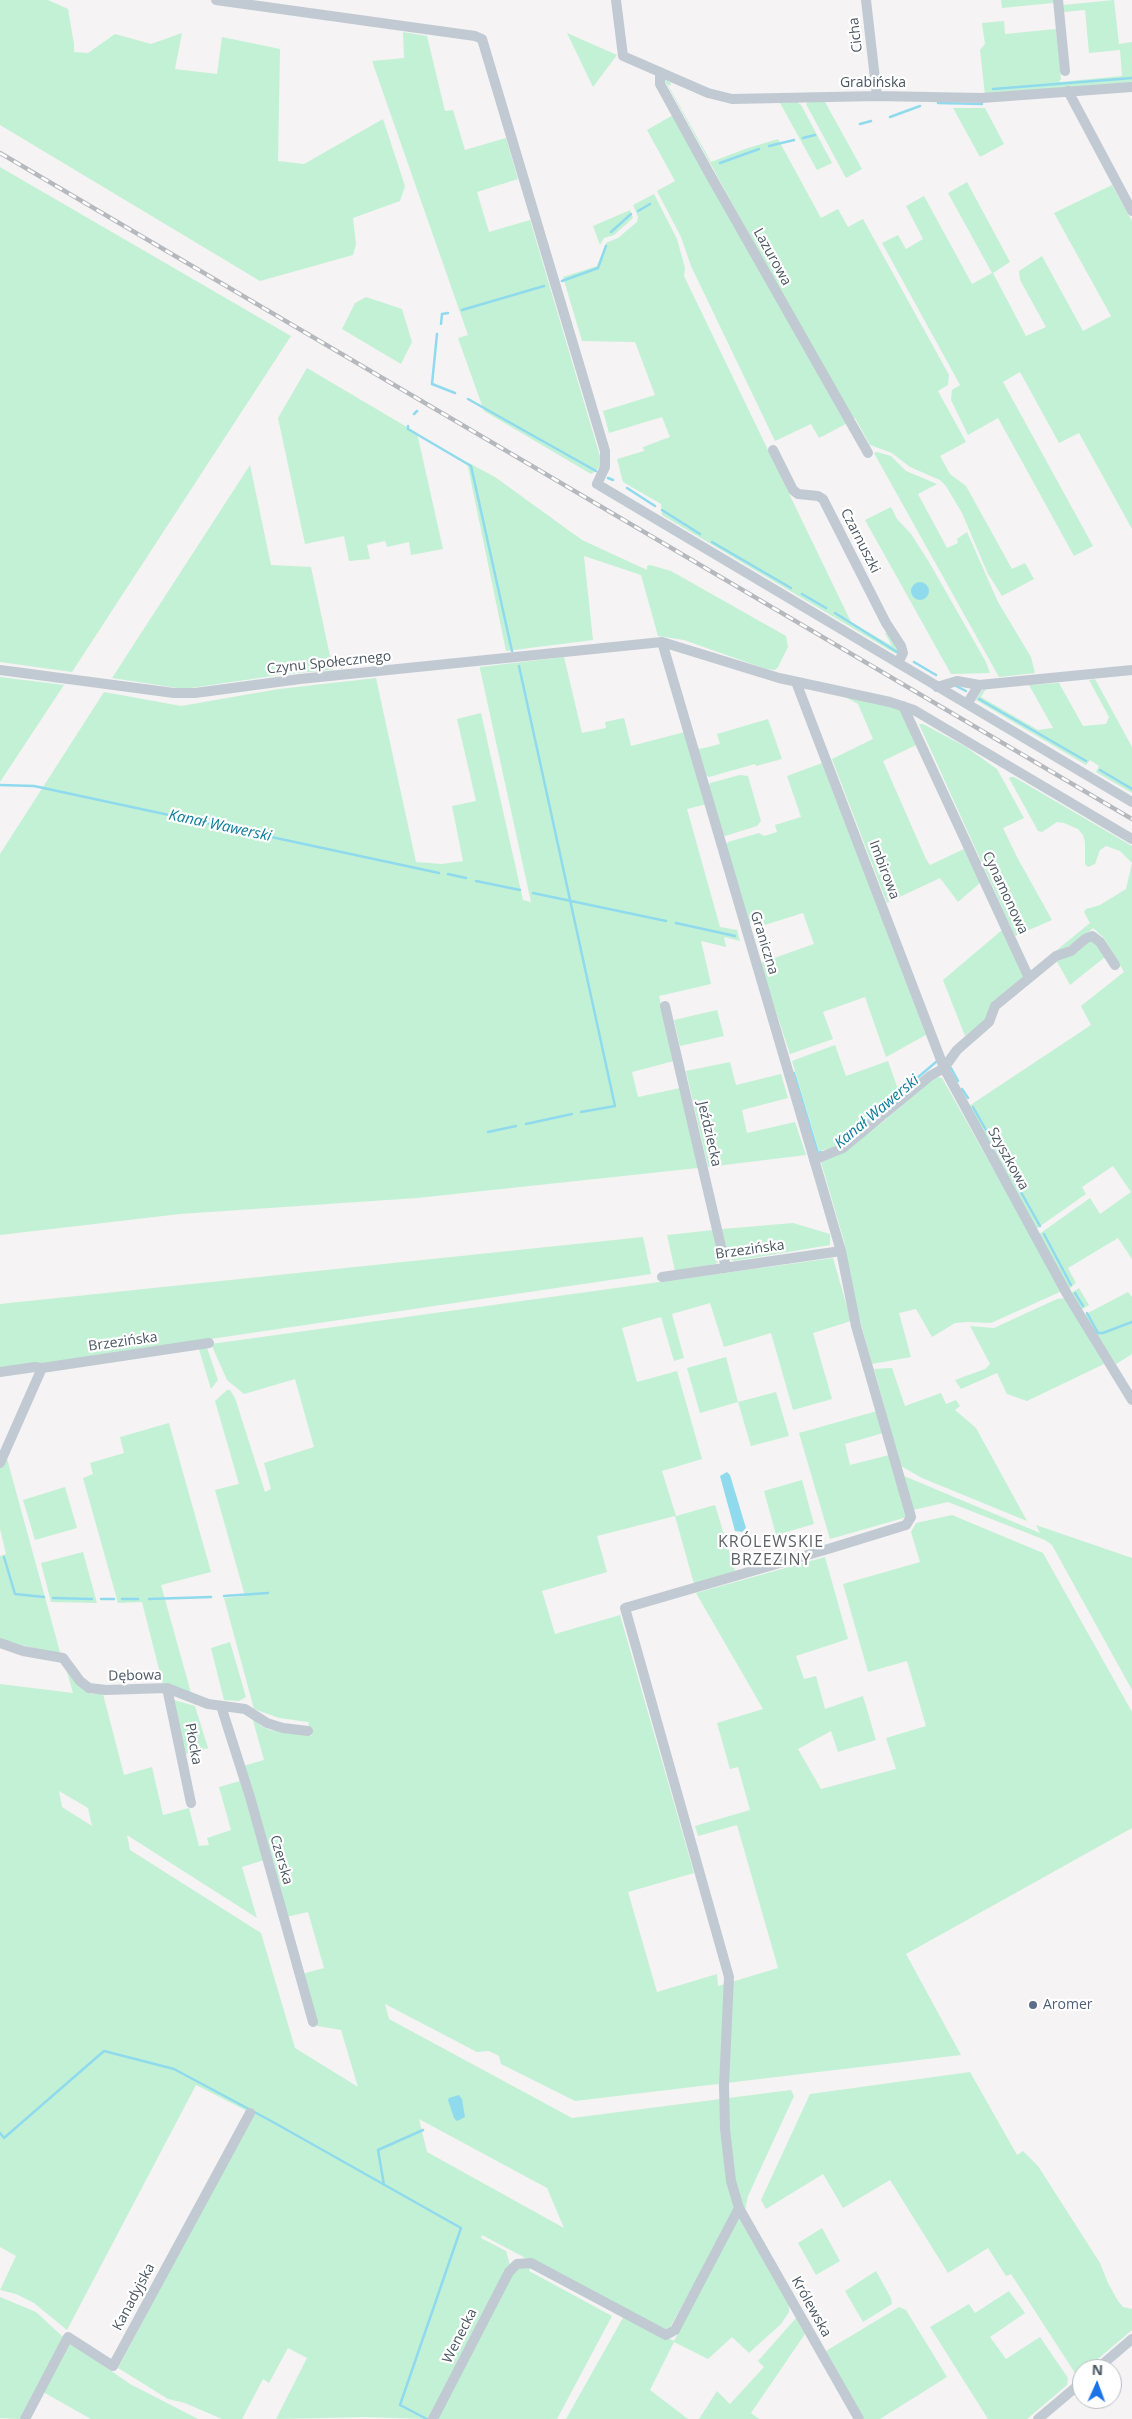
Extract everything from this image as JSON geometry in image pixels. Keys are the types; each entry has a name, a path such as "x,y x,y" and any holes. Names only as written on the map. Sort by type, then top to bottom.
{"street":[{"path":"216,0 475,36 482,39 605,451 605,467 596,484 1132,802"},
{"name":"Grabińska","path":"616,0 623,56 708,93 732,99 877,96 982,98 1132,87"},
{"name":"Cicha","path":"866,0 877,96"},
{"path":"1058,0 1065,71"},
{"name":"Lazurowa","path":"660,72 660,84 868,453"},
{"path":"1068,91 1132,211"},
{"name":"Czarnuszki","path":"773,450 793,490 798,494 818,496 823,499 886,623 901,646 903,653 898,663"},
{"path":"662,642 796,682 904,706 1132,839"},
{"name":"Czynu Społecznego","path":"0,670 174,693 195,693 300,679 662,642"},
{"name":"Graniczna","path":"662,642 841,1251"},
{"path":"937,687 956,681 979,685 1132,670"},
{"name":"Imbirowa","path":"796,682 944,1068"},
{"path":"966,704 979,685"},
{"name":"Cynamonowa","path":"904,706 1029,978"},
{"path":"814,1160 843,1148 930,1076 944,1068 957,1050 989,1022 995,1006 1056,956 1070,951 1088,937 1095,937 1115,965"},
{"name":"Jeździecka","path":"665,1006 726,1268"},
{"name":"Szyszkowa","path":"944,1068 1067,1294 1132,1400"},
{"name":"Brzezińska","path":"662,1277 841,1251"},
{"name":"Królewska","path":"841,1251 856,1326 911,1512 909,1522 828,1549 625,1608 729,1976 724,2086 725,2129 731,2181 739,2208 857,2418"},
{"name":"Brzezińska","path":"0,1372 35,1367 42,1368 209,1343"},
{"path":"0,1463 42,1368"},
{"name":"Dębowa","path":"0,1643 23,1651 63,1658 84,1685 97,1690 167,1688 208,1704 245,1709 267,1723 283,1728 308,1731"},
{"name":"Płocka","path":"167,1688 191,1803"},
{"name":"Czerska","path":"221,1706 250,1797 313,2022"},
{"name":"Kanadyjska","path":"25,2419 68,2336 113,2366 250,2113"},
{"name":"Wenecka","path":"433,2419 513,2267 524,2262 531,2264 666,2335 674,2330 739,2208"},
{"path":"1109,2359 1132,2339"},
{"path":"1038,2419 1072,2390"}],"green space":[{"path":"0,0 48,0 68,9 74,52 88,53 115,34 151,44 182,33 175,69 217,74 222,37 280,49 278,161 304,164 383,119 405,186 400,201 353,218 356,244 353,255 260,281 0,125"},
{"path":"1001,0 1053,0 1053,3 1002,8"},
{"path":"1114,0 1119,44 1132,42 1132,84 985,95 980,50 985,44 982,23 1004,21 1005,34 1056,29 1061,79 1059,82 1122,76 1120,50 1089,53 1085,10 1064,12 1063,5"},
{"path":"403,32 427,36 445,111 453,110 465,150 506,138 518,179 477,192 489,232 530,220 602,463 591,474 484,411 458,338 468,335 372,61 404,58"},
{"path":"567,33 617,55 593,87"},
{"path":"664,79 670,82 671,85 668,85 711,162 778,139 821,218 838,209 848,227 863,219 949,375 948,385 938,391 966,442 940,456 950,474 966,486 1012,569 1025,563 1034,579 1002,596 988,574 962,513 946,486 940,480 910,467 892,453 870,445 855,418 851,420"},
{"path":"797,102 801,105 832,163 817,170 780,103"},
{"path":"808,102 825,102 862,169 846,178 806,104"},
{"path":"953,108 985,108 1004,144 980,157"},
{"path":"673,115 846,424 819,438 811,424 775,441 691,266 681,237 657,191 675,181 647,130"},
{"path":"0,167 291,336 72,672 0,662"},
{"path":"967,182 1010,262 993,273 1026,336 1046,327 1020,280 1019,271 1042,256 1083,331 1111,316 1054,213 1112,185 1132,221 1132,529 1079,433 1059,443 1020,372 1003,382 1093,546 1074,556 998,418 968,435 951,400 952,390 960,385 882,243 898,235 906,249 923,239 906,206 924,196 972,284 992,273 948,193"},
{"path":"654,194 677,239 685,268 684,276 851,622 892,646 885,633 889,633 898,645 898,655 662,515 661,504 623,482 617,459 644,451 643,447 670,437 662,417 609,433 603,411 655,395 635,342 582,341 563,277 597,266 606,243 618,238 637,222 638,217 633,205"},
{"path":"630,210 633,218 614,235 604,238 600,245 593,226"},
{"path":"366,297 402,309 412,342 401,364 342,329 355,303"},
{"path":"307,368 417,433 443,549 411,555 409,542 387,547 385,541 367,545 370,559 349,561 344,536 305,544 278,418"},
{"path":"877,452 891,456 906,471 937,484 918,494 947,548 958,543 957,539 967,532 998,602 1031,657 1035,673 999,677 874,453"},
{"path":"467,462 495,477 582,540 647,570 647,566 650,565 671,571 786,636 788,647 778,667 775,670 766,669 684,640 658,636 641,575 584,556 593,640 506,651"},
{"path":"250,465 271,565 311,567 333,670 286,674 184,689 112,678"},
{"path":"891,507 897,519 911,534 929,562 986,662 990,673 951,674 865,520"},
{"path":"564,657 582,733 606,728 605,722 624,718 631,746 685,732 707,804 687,809 720,927 737,930 740,941 724,937 726,947 701,941 711,984 659,996 674,1061 632,1072 638,1097 680,1088 698,1168 417,1198 180,1214 0,1235 0,854 104,692 181,706 279,689 376,678 416,862 442,864 463,861 452,806 476,801 457,719 481,713 523,900 531,902 480,667"},
{"path":"0,677 64,685 0,782"},
{"path":"1095,679 1132,747 1132,793 1096,772 1099,766 1090,760 1086,765 976,700 983,689 986,689 981,697 1038,730 1053,728 1029,685 1059,683 1083,726 1106,724 1109,717 1089,680"},
{"path":"840,694 900,708 916,745 883,761 930,865 964,849 980,883 958,902 940,878 887,903 832,759 873,739 858,704"},
{"path":"768,719 782,759 756,766 755,764 709,777 704,774 696,746 700,749 720,744 717,734"},
{"path":"919,724 923,724 966,747 997,769 1024,818 1003,828 1052,920 1015,936"},
{"path":"822,763 926,1035 886,1057 865,997 823,1012 833,1039 790,1054 760,963 814,944 803,913 758,927 756,921 747,923 725,846 728,842 759,833 764,836 777,832 775,825 801,817 787,776"},
{"path":"740,775 748,776 761,821 757,826 725,836 721,833 708,788 710,783"},
{"path":"1011,777 1132,846 1132,863 1120,851 1106,846 1100,850 1095,864 1088,867 1085,864 1085,842 1083,835 1078,829 1057,822 1042,832 1038,831 1009,778"},
{"path":"1132,863 1132,1259 1118,1238 1068,1268 1076,1283 1069,1289 1038,1235 1090,1198 1100,1214 1131,1192 1113,1166 1082,1187 1086,1194 1036,1229 969,1106 1091,1025 1081,1006 1124,972 1104,938 1093,928 1077,942 1047,958 1090,923 1084,912 1086,909 1100,905 1126,889"},
{"path":"1002,930 1024,978 984,1021 965,1036 943,980"},
{"path":"1089,941 1097,943 1105,957 1070,985 1056,960"},
{"path":"717,1010 724,1036 680,1046 674,1020"},
{"path":"835,1045 846,1076 888,1061 898,1089 832,1148 819,1151 792,1061"},
{"path":"730,1062 736,1085 781,1074 788,1098 742,1110 747,1133 795,1122 806,1155 708,1167 686,1071"},
{"path":"935,1077 942,1078 1062,1291 991,1323 955,1323 932,1337 916,1309 899,1313 911,1357 872,1364 854,1298 844,1241 821,1162 836,1156 883,1122"},
{"path":"793,1223 830,1234 830,1245 734,1261 728,1257 722,1229"},
{"path":"713,1230 719,1259 716,1264 675,1271 667,1235"},
{"path":"643,1237 651,1274 0,1370 0,1304"},
{"path":"833,1258 851,1321 813,1333 832,1399 793,1410 771,1333 724,1347 710,1303 672,1314 684,1358 674,1361 661,1317 622,1328 637,1382 677,1371 702,1459 662,1471 676,1516 715,1505 735,1571 694,1584 675,1516 597,1536 607,1572 542,1591 555,1634 620,1615 694,1873 628,1892 657,1992 717,1974 718,1986 778,1968 737,1825 698,1836 695,1826 750,1810 738,1767 730,1769 717,1723 763,1709 696,1593 825,1557 848,1639 796,1656 804,1679 816,1676 825,1709 863,1696 876,1740 838,1752 831,1731 798,1749 821,1789 896,1769 886,1738 926,1726 907,1661 868,1672 843,1584 920,1562 911,1532 916,1523 952,1515 1043,1553 1132,1712 1132,1828 906,1954 961,2055 575,2101 501,2064 499,2056 489,2051 477,2052 385,2004 389,2019 572,2118 791,2090 794,2096 748,2196 745,2210 740,2201 667,2333 482,2235 481,2238 506,2251 510,2265 429,2419 365,2417 276,2419 307,2358 288,2348 269,2383 263,2379 242,2419 222,2419 185,2403 168,2399 118,2368 253,2114 196,2085 67,2330 34,2303 16,2294 0,2290 16,2256 0,2247 0,1684 73,1693 64,1661 79,1685 92,1694 103,1694 124,1775 152,1767 163,1815 189,1808 199,1846 209,1845 207,1838 231,1830 219,1787 240,1781 264,1860 242,1867 257,1918 127,1835 130,1850 261,1933 295,2048 358,2087 341,2030 317,2026 302,1974 324,1968 308,1912 286,1917 243,1766 264,1760 252,1717 261,1726 270,1730 312,1736 308,1722 279,1718 254,1709 224,1598 245,1596 215,1490 239,1484 215,1401 227,1390 230,1390 235,1398 265,1492 271,1489 264,1463 314,1447 295,1379 244,1394 227,1380 211,1344","holes":["59,1791 88,1808 92,1826 62,1807","419,2119 547,2188 564,2228 427,2152"]},
{"path":"1079,1288 1089,1305 1081,1310 1071,1293"},
{"path":"1128,1292 1132,1297 1132,1354 1116,1364 1084,1315"},
{"path":"1065,1298 1104,1364 1027,1401 1007,1394 997,1373 961,1389 955,1380 985,1369 990,1364 970,1326 994,1328 1057,1299"},
{"path":"206,1345 218,1380 211,1389 198,1346"},
{"path":"726,1357 738,1402 700,1413 687,1368"},
{"path":"892,1368 905,1406 941,1393 946,1404 956,1400 960,1406 955,1410 976,1428 1027,1521 922,1478 901,1466 874,1369"},
{"path":"776,1392 789,1436 751,1446 738,1402"},
{"path":"877,1411 883,1433 845,1444 850,1465 889,1455 907,1517 830,1539 799,1433"},
{"path":"169,1423 211,1572 161,1585 191,1693 163,1685 142,1602 118,1603 83,1478 93,1474 90,1463 124,1453 120,1437"},
{"path":"6,1455 60,1652 56,1653 0,1640 0,1556 6,1554 0,1529 0,1468"},
{"path":"904,1476 1040,1533 1036,1525 1132,1558 1132,1690 1052,1545 1045,1540 948,1502 913,1510"},
{"path":"802,1480 814,1524 776,1535 764,1491"},
{"path":"65,1487 77,1528 35,1540 23,1500"},
{"path":"83,1552 97,1603 51,1602 41,1563"},
{"path":"230,1642 246,1697 239,1701 224,1700 211,1648"},
{"path":"174,1700 195,1706 208,1748 185,1754"},
{"path":"970,2072 1017,2155 1023,2151 1038,2166 1100,2263 1118,2301 1123,2307 1132,2309 1132,2330 1098,2359 1072,2359 1072,2368 1011,2274 1006,2276 988,2248 948,2273 890,2180 843,2208 823,2174 766,2209 761,2200 810,2094"},
{"path":"739,2218 789,2303 789,2312 781,2324 749,2353 732,2337 708,2359 674,2342 650,2390 688,2419 566,2419 624,2316 674,2341 718,2253"},
{"path":"822,2228 840,2261 816,2275 798,2243"},
{"path":"532,2265 529,2271 612,2316 557,2419 435,2419 513,2270"},
{"path":"876,2271 891,2298 892,2304 863,2322 845,2291"},
{"path":"1009,2291 1025,2313 990,2337 1006,2359 1040,2337 1068,2378 1067,2385 1027,2419 988,2419 930,2327 969,2304 975,2313"},
{"path":"0,2297 36,2312 63,2337 20,2419 0,2418"},
{"path":"899,2307 906,2310 947,2377 880,2419 864,2419 826,2351"},
{"path":"796,2318 805,2334 751,2413 759,2419 699,2419 717,2391 730,2404 764,2367 758,2361"},
{"path":"70,2342 130,2384 198,2419 91,2419 43,2392"}],"water":[{"path":"920,582 928,587 929,591 924,599 920,600 912,595 911,591 916,583"},
{"path":"727,1472 730,1475 746,1528 742,1532 735,1531 720,1476"},
{"path":"459,2095 462,2099 465,2117 457,2121 454,2118 448,2100"}],"waterway":[{"path":"993,89 1132,78"},
{"path":"938,103 982,104"},
{"path":"890,117 920,106"},
{"path":"860,124 871,121"},
{"path":"803,138 815,135"},
{"path":"769,146 794,140"},
{"path":"720,163 759,149"},
{"path":"638,211 650,204"},
{"path":"611,232 631,214"},
{"path":"562,281 598,268 606,246"},
{"path":"462,310 544,286"},
{"path":"441,324 442,314 448,313"},
{"path":"437,334 432,384 455,393"},
{"path":"468,399 596,471"},
{"path":"414,414 417,411"},
{"path":"408,426 408,429 471,466 512,651"},
{"path":"608,478 613,480"},
{"path":"627,488 655,506"},
{"path":"662,510 700,534"},
{"path":"712,542 791,588"},
{"path":"802,594 826,608"},
{"path":"835,613 897,652"},
{"path":"914,662 936,675"},
{"name":"Kanał Wawerski","path":"519,666 615,1106 581,1112"},
{"path":"956,686 966,691"},
{"path":"979,699 1086,761"},
{"path":"1100,770 1132,789"},
{"name":"Kanał Wawerski","path":"0,785 34,786 439,873"},
{"name":"Kanał Wawerski","path":"448,874 466,878"},
{"name":"Kanał Wawerski","path":"476,881 520,890"},
{"name":"Kanał Wawerski","path":"533,893 666,921"},
{"name":"Kanał Wawerski","path":"676,923 735,936"},
{"name":"Kanał Wawerski","path":"838,1145 936,1062"},
{"name":"Kanał Wawerski","path":"951,1068 958,1081"},
{"name":"Kanał Wawerski","path":"794,1073 818,1153 821,1152"},
{"name":"Kanał Wawerski","path":"962,1089 968,1098"},
{"name":"Kanał Wawerski","path":"973,1107 1040,1226"},
{"path":"526,1124 572,1114"},
{"path":"488,1132 516,1126"},
{"name":"Kanał Wawerski","path":"1044,1234 1071,1285"},
{"name":"Kanał Wawerski","path":"1075,1293 1083,1306"},
{"name":"Kanał Wawerski","path":"1087,1313 1098,1333 1103,1333 1132,1322"},
{"path":"4,1557 15,1594 44,1597"},
{"path":"224,1596 268,1593"},
{"path":"149,1599 211,1597"},
{"path":"53,1598 92,1599"},
{"path":"101,1599 114,1599"},
{"path":"122,1599 138,1599"},
{"path":"0,2133 4,2138 104,2051 174,2069 273,2122 461,2228 400,2405 427,2419"},
{"path":"384,2185 378,2150 423,2130"}],"railway":[{"path":"0,153 1132,819"}],"place":[{"name":"Aromer","path":"1033,2005"}],"district":[{"name":"KRÓLEWSKIE BRZEZINY","path":"771,1551"}]}
